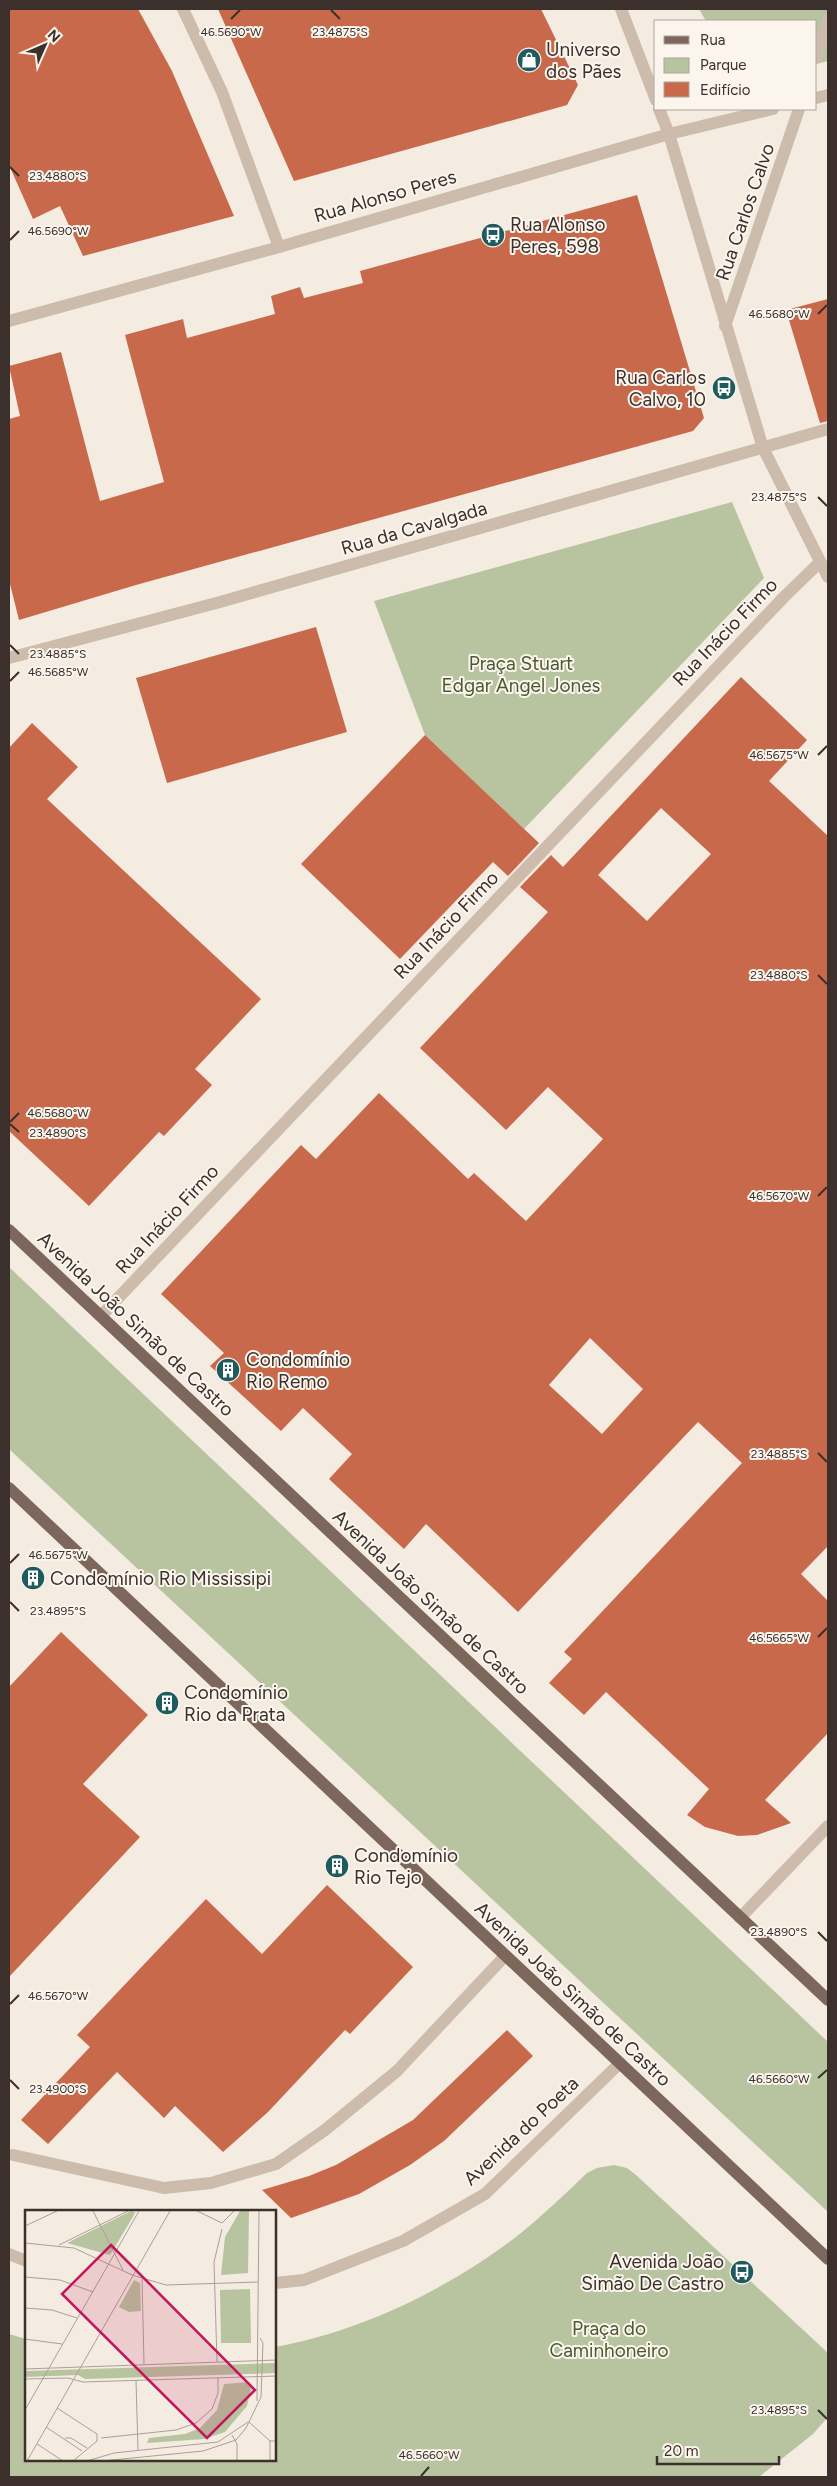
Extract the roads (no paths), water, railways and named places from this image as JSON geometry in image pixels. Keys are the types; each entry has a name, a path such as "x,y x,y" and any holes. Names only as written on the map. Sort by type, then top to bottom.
{"main road":[{"name":"Avenida João Simão de Castro","path":"9,1230 828,2000"},
{"name":"Avenida João Simão de Castro","path":"9,1488 828,2259"}],"street":[{"path":"183,9 222,92 279,247"},
{"path":"621,9 654,95"},
{"path":"817,55 828,20"},
{"name":"Rua Carlos Calvo","path":"659,110 669,134 763,448 828,577"},
{"name":"Rua Alonso Peres","path":"9,321 279,247 669,134 769,110"},
{"name":"Rua Carlos Calvo","path":"725,326 799,110"},
{"name":"Rua da Cavalgada","path":"9,658 220,602 828,429"},
{"name":"Rua Inácio Firmo","path":"100,1316 783,598 820,562"},
{"path":"740,1918 828,1826"},
{"path":"13,2155 164,2188 210,2183 276,2164 325,2130 397,2071 505,1956"},
{"name":"Avenida do Poeta","path":"276,2283 304,2280 403,2240 486,2194 620,2063"},
{"path":"9,2254 25,2261"}],"place":[{"name":"Universo dos Pães","path":"529,60"},
{"name":"Rua Alonso Peres, 598","path":"493,235"},
{"name":"Rua Carlos Calvo, 10","path":"724,388"},
{"name":"Condomínio Rio Remo","path":"228,1370"},
{"name":"Condomínio Rio Mississipi","path":"33,1578"},
{"name":"Condomínio Rio da Prata","path":"167,1703"},
{"name":"Condomínio Rio Tejo","path":"337,1866"},
{"name":"Avenida João Simão De Castro","path":"742,2272"}],"park label":[{"name":"Praça Stuart Edgar Angel Jones","path":"521,674"},
{"name":"Praça do Caminhoneiro","path":"609,2339"}]}
